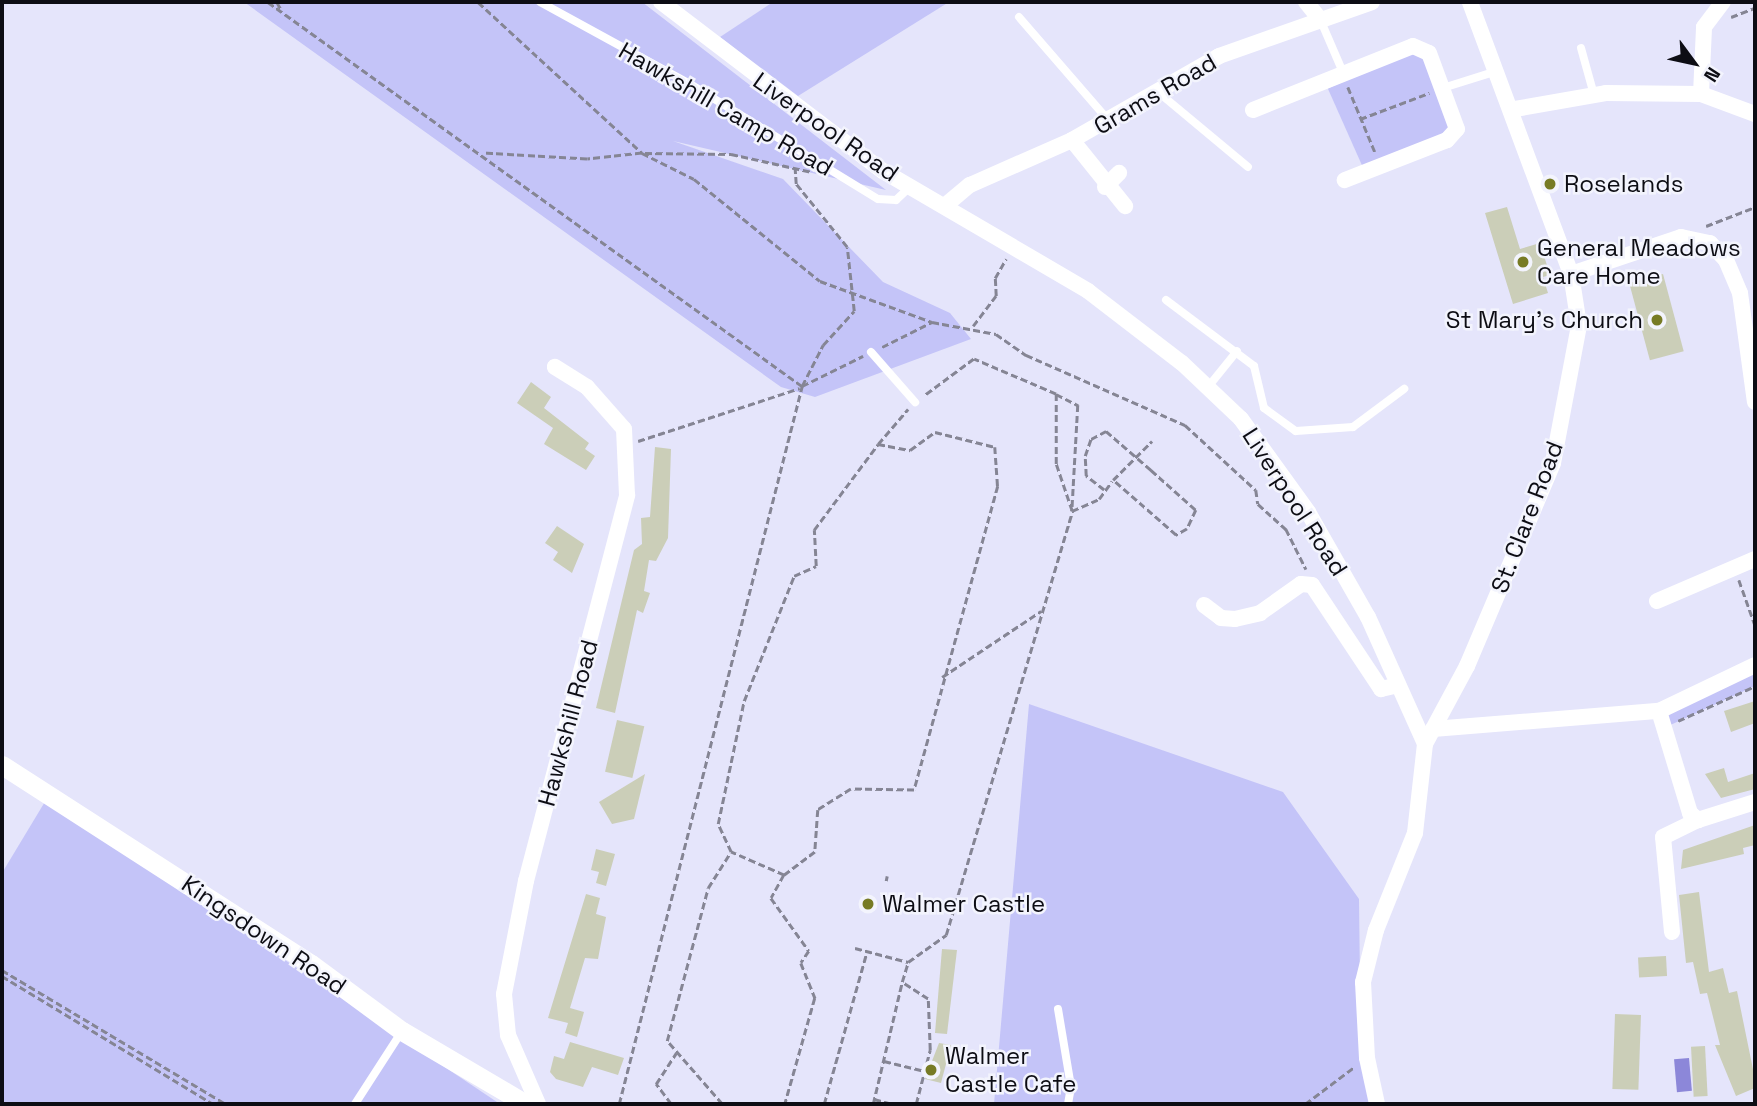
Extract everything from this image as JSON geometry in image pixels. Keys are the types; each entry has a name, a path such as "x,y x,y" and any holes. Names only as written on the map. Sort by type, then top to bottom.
{"street":[{"name":"Liverpool Road","path":"662,2 777,95 911,186 1088,290 1208,387 1241,419 1308,512 1398,685 1425,744"},
{"path":"1306,2 1320,19"},
{"name":"Grams Road","path":"947,205 970,185 1109,121 1219,56 1372,2"},
{"name":"St. Clare Road","path":"1425,744 1466,666 1553,463 1579,325 1571,274 1515,109 1470,2"},
{"path":"1701,94 1704,27 1723,2"},
{"path":"1253,110 1342,70 1413,46 1429,53 1446,87 1457,120 1447,140 1380,164 1345,180"},
{"path":"1515,109 1594,95 1701,94 1755,114"},
{"path":"1072,140 1105,187 1125,206"},
{"path":"1105,187 1119,173"},
{"path":"1571,274 1681,237 1718,250 1747,291 1755,402"},
{"name":"Hawkshill Road","path":"538,1104 508,1035 504,994 526,881 627,495 628,444 610,408 555,367"},
{"path":"1658,602 1755,559"},
{"path":"1204,605 1221,618 1235,619 1260,613 1301,584 1312,585 1381,689 1398,685"},
{"path":"1433,729 1662,719 1755,664"},
{"path":"1662,719 1690,813 1698,820"},
{"path":"1377,1104 1367,1058 1363,982 1376,930 1415,833 1425,744"},
{"name":"Kingsdown Road","path":"2,765 311,964 402,1031 526,1104"},
{"path":"1672,932 1663,837 1698,820 1755,802"}],"lane":[{"name":"Hawkshill Camp Road","path":"540,2 690,84 878,200 896,200 911,186"},
{"path":"1019,17 1109,121"},
{"path":"1320,19 1342,70"},
{"path":"1581,48 1594,95"},
{"path":"1446,87 1497,71"},
{"path":"1158,92 1184,119 1248,167"},
{"path":"1166,300 1254,366 1264,408 1296,431 1353,427 1404,388"},
{"path":"1208,387 1237,351"},
{"path":"871,352 915,402"},
{"path":"1058,1009 1068,1104"},
{"path":"355,1104 402,1031"}],"path":[{"path":"268,2 802,386"},
{"path":"277,2 282,12"},
{"path":"478,2 642,153 694,179 820,281 932,322 973,326 1091,386 1154,407 1200,436 1286,529 1312,585"},
{"path":"1342,70 1380,164"},
{"path":"1360,119 1446,87"},
{"path":"480,152 587,159 642,153 732,154 795,168 796,184 848,247 855,296 850,319 824,345 802,386 619,1104"},
{"path":"1681,237 1755,207"},
{"path":"973,326 996,296 995,278 1014,245"},
{"path":"628,444 792,395 802,386 932,322"},
{"path":"784,875 731,852 718,824 744,701 794,576 816,566 814,530 878,444 915,402 974,359 1078,405 1072,511 1043,610 946,935 908,962 873,1104"},
{"path":"1056,394 1056,464 1072,511"},
{"path":"1104,490 1086,476 1091,439 1106,431 1196,510 1187,529 1176,535 1114,480"},
{"path":"785,1104 815,998 801,963 809,951 771,898 784,875 814,852 818,810 851,789 914,790 926,762 921,748 998,486 995,447 935,432 910,450 878,444"},
{"path":"1072,511 1104,490 1152,442"},
{"path":"1734,568 1755,625"},
{"path":"942,677 1043,610"},
{"path":"1662,719 1755,687"},
{"path":"722,1104 667,1041 708,888 731,852"},
{"path":"886,881 887,876"},
{"path":"855,948 908,962"},
{"path":"824,1104 867,951"},
{"path":"2,970 226,1104"},
{"path":"2,976 213,1104"},
{"path":"902,982 929,999 925,1071 916,1104"},
{"path":"672,1104 656,1084 676,1053"},
{"path":"1306,1104 1367,1058"},
{"path":"883,1061 925,1071"},
{"path":"874,1099 893,1104"}],"shaded area":[{"path":"244,2 642,2 886,190 673,141 783,179 883,282 950,313 971,339 815,397 781,387"},
{"path":"773,2 949,2 798,96 720,37"},
{"path":"1421,47 1458,129 1364,171 1328,88"},
{"path":"1755,665 1755,686 1666,727 1659,711"},
{"path":"1029,704 1283,792 1359,899 1361,1062 1370,1104 994,1104"},
{"path":"46,800 500,1104 2,1104 2,873"},
{"path":"1689,1058 1692,1091 1677,1092 1674,1059"}],"building":[{"name":"General Meadows Care Home","path":"1507,207 1520,249 1540,243 1550,275 1543,277 1548,293 1513,304 1485,213"},
{"name":"St Mary's Church","path":"1663,274 1684,351 1650,360 1629,283"},
{"path":"531,382 551,397 544,408 589,443 585,449 595,456 586,470 544,444 553,428 517,403"},
{"path":"655,447 671,449 668,538 656,561 649,560 644,591 650,593 643,613 637,610 615,713 596,708 634,550 642,544 641,518 650,517"},
{"path":"557,526 584,544 572,573 553,560 558,552 545,543"},
{"path":"1755,701 1755,723 1731,732 1724,711"},
{"path":"617,720 644,726 632,778 605,772"},
{"path":"1724,768 1728,782 1755,773 1755,789 1721,798 1705,774"},
{"path":"645,774 634,819 612,824 599,802"},
{"path":"1755,825 1755,845 1743,848 1744,854 1681,869 1683,850"},
{"path":"596,849 615,854 606,886 596,883 599,872 591,870"},
{"path":"1699,892 1709,972 1723,968 1729,993 1737,991 1755,1079 1755,1088 1736,1096 1715,1045 1720,1045 1707,993 1700,994 1693,962 1686,963 1679,895"},
{"path":"586,894 600,898 596,914 606,917 598,959 585,958 570,1008 584,1012 577,1037 565,1033 568,1023 548,1018"},
{"path":"942,949 957,950 947,1034 935,1033"},
{"path":"1666,956 1667,976 1639,977 1638,957"},
{"path":"1615,1014 1641,1015 1638,1090 1612,1089"},
{"path":"570,1042 624,1058 618,1075 592,1067 583,1087 556,1079 550,1072 554,1056 564,1059"},
{"path":"939,1043 951,1045 941,1083 925,1079"},
{"path":"1705,1046 1708,1096 1694,1097 1691,1047"}],"place":[{"name":"Roselands","path":"1550,184"},
{"name":"General Meadows Care Home","path":"1523,262"},
{"name":"St Mary's Church","path":"1657,320"},
{"name":"Walmer Castle","path":"868,904"},
{"name":"Walmer Castle Cafe","path":"931,1070"}]}
